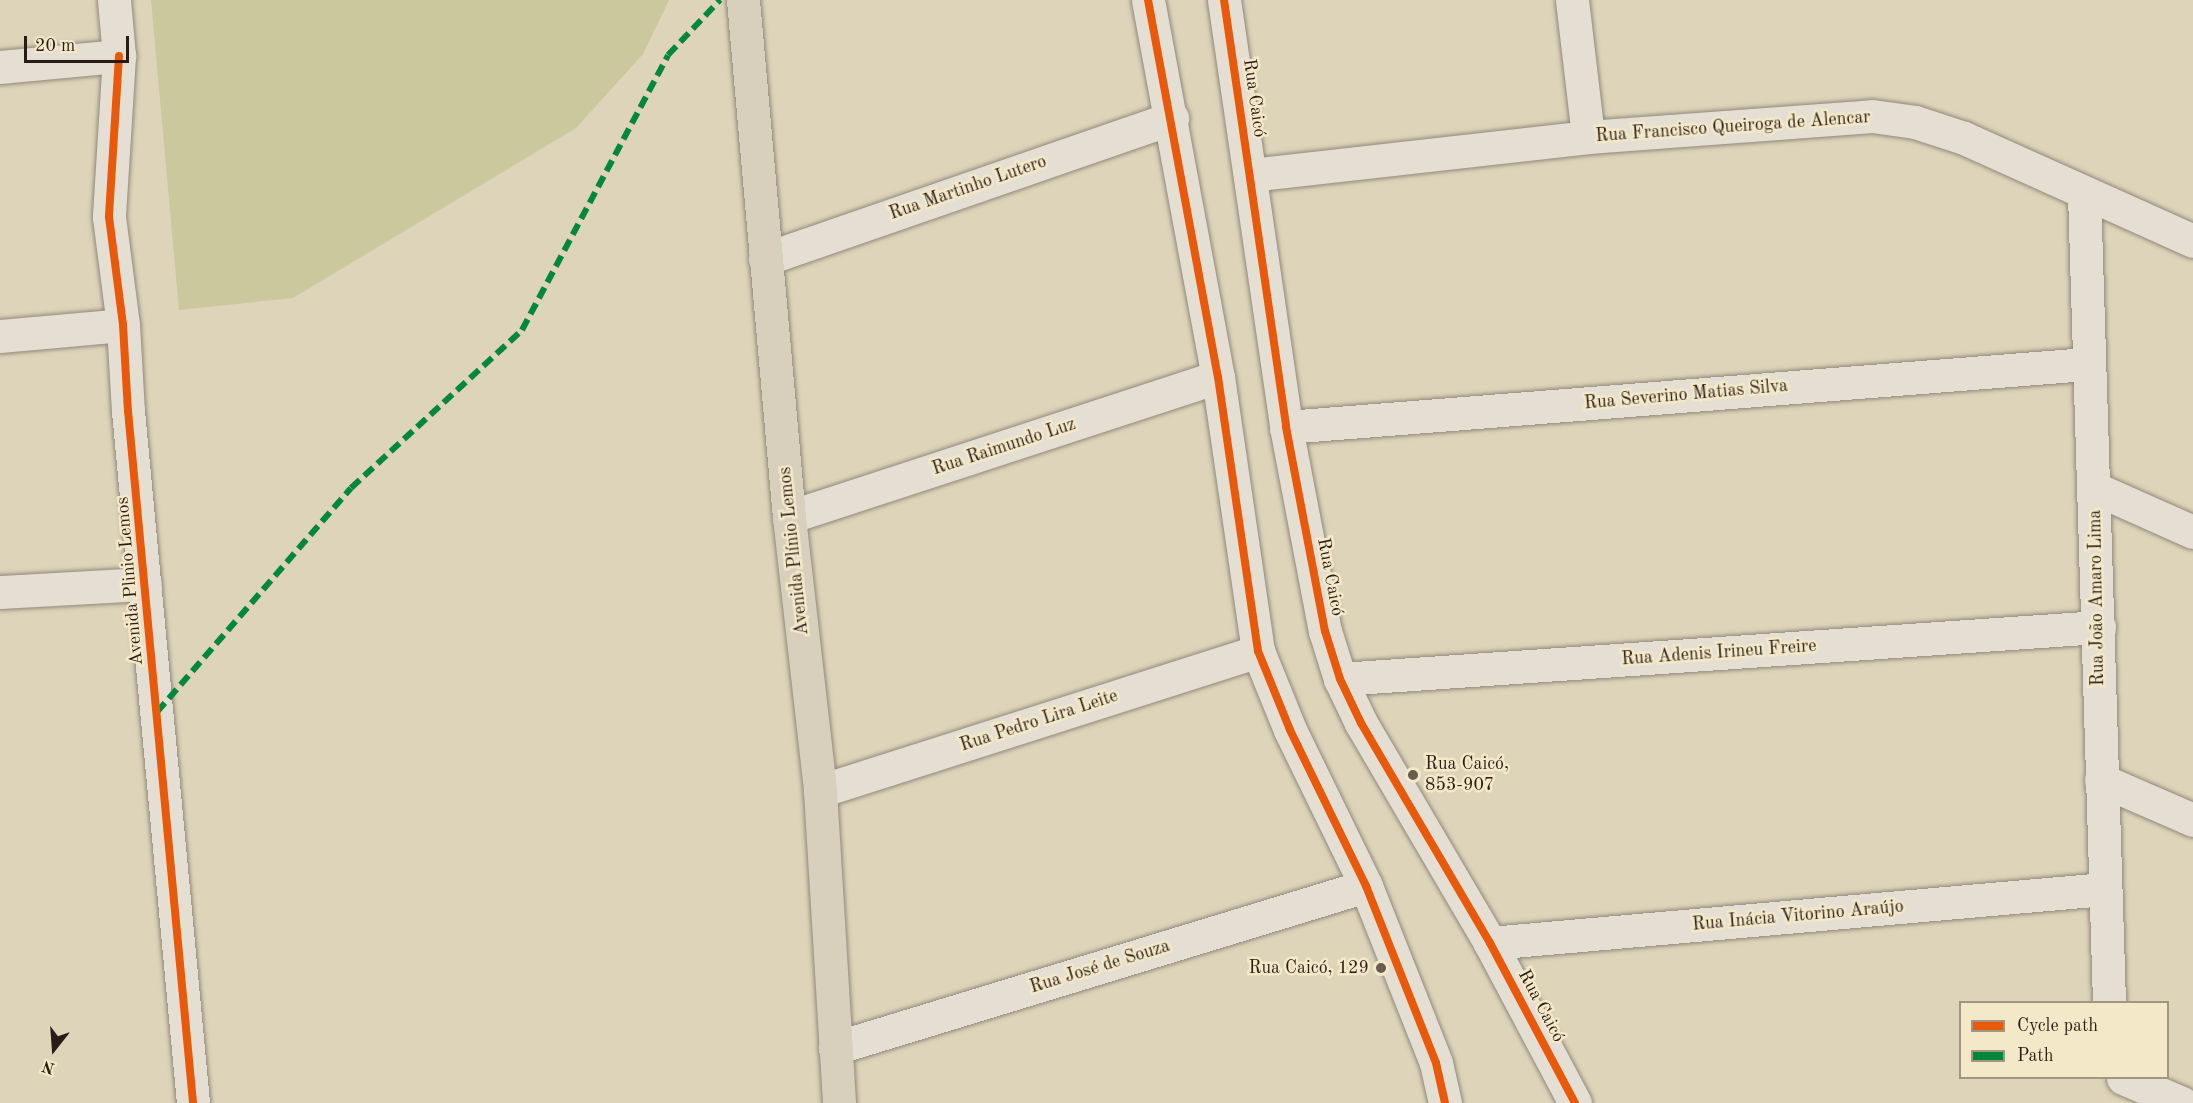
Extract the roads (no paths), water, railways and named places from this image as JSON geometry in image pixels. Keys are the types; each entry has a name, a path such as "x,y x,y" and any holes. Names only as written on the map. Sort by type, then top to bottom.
{"main road":[{"name":"Avenida Plínio Lemos","path":"743,0 789,517 820,791 839,1103"}],"street":[{"name":"Avenida Plinio Lemos","path":"114,0 119,57 109,217 123,325 144,584 194,1103"},
{"path":"1148,0 1172,118 1218,377 1258,651 1290,730 1366,886 1436,1063 1445,1103"},
{"name":"Rua Caicó","path":"1224,0 1286,427 1325,631 1340,679 1361,723 1491,943 1575,1103"},
{"path":"1572,0 1588,137"},
{"path":"0,67 119,57"},
{"name":"Rua Francisco Queiroga de Alencar","path":"1250,175 1588,137 1872,116 1915,122 1964,138 2193,242"},
{"name":"Rua Martinho Lutero","path":"765,259 1172,118"},
{"name":"Rua João Amaro Lima","path":"2084,193 2087,364 2094,488 2109,1001"},
{"path":"0,336 123,325"},
{"name":"Rua Severino Matias Silva","path":"1286,427 2087,364"},
{"name":"Rua Raimundo Luz","path":"789,517 1218,377"},
{"path":"2094,488 2193,532"},
{"path":"0,592 144,584"},
{"name":"Rua Adenis Irineu Freire","path":"1340,679 2098,627"},
{"name":"Rua Pedro Lira Leite","path":"820,791 1258,651"},
{"path":"2101,780 2193,820"},
{"name":"Rua José de Souza","path":"835,1048 1366,886"},
{"name":"Rua Inácia Vitorino Araújo","path":"1491,943 2105,889"},
{"path":"2112,1079 2113,1103"},
{"path":"2128,1079 2182,1103"}],"place":[{"name":"Rua Caicó, 853-907","path":"1413,775"},
{"name":"Rua Caicó, 129","path":"1381,968"}]}
